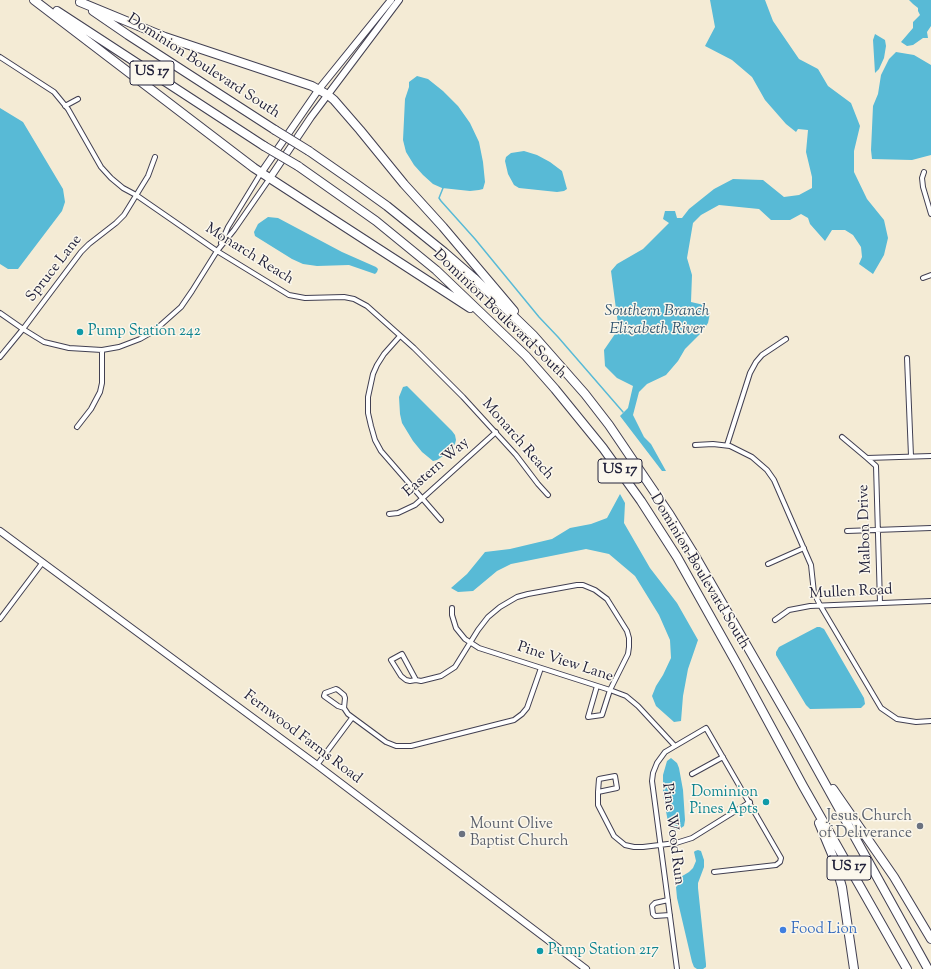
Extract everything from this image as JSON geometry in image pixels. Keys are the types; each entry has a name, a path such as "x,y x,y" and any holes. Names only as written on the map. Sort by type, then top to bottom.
{"highway":[{"path":"34,0 261,173 383,250 490,321"},
{"name":"Dominion Boulevard South","path":"40,0 264,146 298,166 359,209 407,245 436,270 526,356 604,448 641,501 677,557 906,969"},
{"path":"78,1 165,37 319,89 328,95 350,118 404,184 502,296 533,335"},
{"name":"Dominion Boulevard South","path":"78,1 128,35 309,151 355,183 413,227 474,278 533,335 585,394 609,425 626,452 647,480 694,554 796,731 928,969"},
{"path":"796,731 894,877 931,939"},
{"path":"803,786 834,859 842,887 854,969"}],"street":[{"path":"217,251 228,227 261,173 319,89 391,0"},
{"path":"0,313 44,342 76,349 102,350 118,347 140,339 154,331 181,307 217,251 234,230 328,95 399,0"},
{"name":"Monarch Reach","path":"0,57 54,92 65,106 101,167 123,188 136,195 217,251 289,295 305,298 333,297 354,299 367,306 463,396 516,455 548,495"},
{"path":"65,106 78,99"},
{"name":"Spruce Lane","path":"0,357 81,252 97,236 120,219 131,206 148,176 155,157"},
{"path":"924,172 922,184 931,214"},
{"path":"923,278 931,275"},
{"path":"400,336 384,354 377,365 370,386 368,413 375,440 381,451 441,520"},
{"path":"727,445 750,373 756,362 762,355 786,339"},
{"path":"77,427 91,409 100,392 103,379 102,350"},
{"path":"907,358 911,456"},
{"name":"Eastern Way","path":"389,514 407,509 422,499 496,432"},
{"name":"Malbon Drive","path":"842,437 876,466 880,603"},
{"path":"695,445 727,445 752,457 767,470 774,480 811,565 814,593 881,708 897,719 916,722 931,721"},
{"path":"867,458 931,456"},
{"path":"847,531 931,528"},
{"name":"Fernwood Farms Road","path":"0,531 317,765 586,969"},
{"path":"768,564 804,548"},
{"path":"0,619 43,562"},
{"path":"416,680 402,654 391,660 401,676 406,680 421,681 441,676 455,667 478,630 488,617 500,607 517,597 572,585 589,587 607,599 627,631 629,638 628,654 610,690 602,715 588,717 597,686"},
{"name":"Mullen Road","path":"775,620 789,610 820,605 931,601"},
{"name":"Pine View Lane","path":"452,608 452,615 456,628 470,643 479,648 610,690 631,699 676,746"},
{"path":"344,708 344,694 336,689 325,693 324,696 338,706 344,708 352,718 386,742 392,746 402,747 511,721 519,717 527,708 541,668"},
{"path":"317,765 352,718"},
{"name":"Pine Wood Run","path":"677,969 652,781 653,773 661,756 706,728 723,756"},
{"path":"692,774 723,756 781,858 780,862 776,865 714,872"},
{"path":"598,792 617,788 615,776 599,779 598,792 598,805 611,832 624,845 634,847 676,843 692,838 750,802"},
{"path":"668,900 655,903 652,906 653,914 655,916 670,915"}],"water":[{"name":"Southern Branch Elizabeth River","path":"710,0 765,0 773,21 799,59 818,69 828,86 851,103 860,126 854,151 854,172 867,199 884,220 888,238 884,255 873,274 859,264 862,257 861,247 853,235 845,230 832,230 825,241 810,224 808,218 801,214 790,220 771,220 759,209 719,205 701,215 693,223 687,258 692,275 691,302 704,305 710,313 708,323 701,333 685,349 678,361 666,375 647,384 639,392 633,415 644,437 651,444 666,471 662,471 620,416 628,408 633,386 617,378 605,366 604,350 615,334 618,324 611,271 617,264 643,249 669,223 663,219 665,211 675,211 677,218 682,218 689,209 714,189 733,179 763,180 784,197 799,195 812,188 812,177 806,152 808,130 798,129 796,132 786,124 765,100 752,77 732,60 705,46 715,27"},
{"path":"909,0 931,0 931,26 927,32 928,38 923,38 913,45 907,46 901,42 913,28 913,22 920,15 918,8"},
{"path":"875,34 885,40 886,46 884,58 879,69 875,73 873,40"},
{"path":"896,52 914,55 931,65 931,155 912,160 872,159 873,106 878,94 881,75 889,59"},
{"path":"417,76 428,79 443,91 458,106 470,123 479,142 483,162 485,182 483,189 470,191 442,188 433,184 414,165 406,152 403,140 405,99 409,82"},
{"path":"0,108 23,122 63,189 65,202 62,211 18,269 8,269 0,264"},
{"path":"524,151 537,155 562,171 567,189 557,192 519,188 514,185 508,174 505,161 506,157 511,153"},
{"path":"268,217 278,218 342,252 376,267 378,269 377,272 375,274 349,265 317,266 303,264 292,259 255,236 254,232 258,224"},
{"path":"407,386 455,435 455,444 446,454 437,460 433,461 422,452 402,423 399,397 403,387"},
{"path":"620,494 625,503 624,523 650,568 677,603 698,640 688,669 683,696 681,721 674,722 656,706 652,696 671,658 670,640 659,615 635,576 609,554 586,549 511,564 497,571 473,591 458,592 451,588 467,574 485,552 510,549 552,539 570,528 591,524 607,518"},
{"path":"817,627 824,629 864,698 865,704 861,708 810,709 806,705 776,655 779,647"},
{"path":"671,758 677,763 679,768 683,790 685,820 684,826 678,830 671,828 668,822 663,795 663,775 667,761"},
{"path":"698,850 701,851 704,860 704,867 698,883 706,964 706,967 703,969 697,969 694,967 692,962 677,898 676,887 679,878 693,868 696,861 694,852"}],"waterway":[{"path":"443,188 439,198 441,201 475,239 539,317 623,412"}],"place":[{"name":"Pump Station 242","path":"80,332"},
{"name":"Dominion Pines Apts","path":"766,802"},
{"name":"Jesus Church of Deliverance","path":"920,826"},
{"name":"Mount Olive Baptist Church","path":"462,834"},
{"name":"Food Lion","path":"783,930"},
{"name":"Pump Station 217","path":"540,951"}]}
